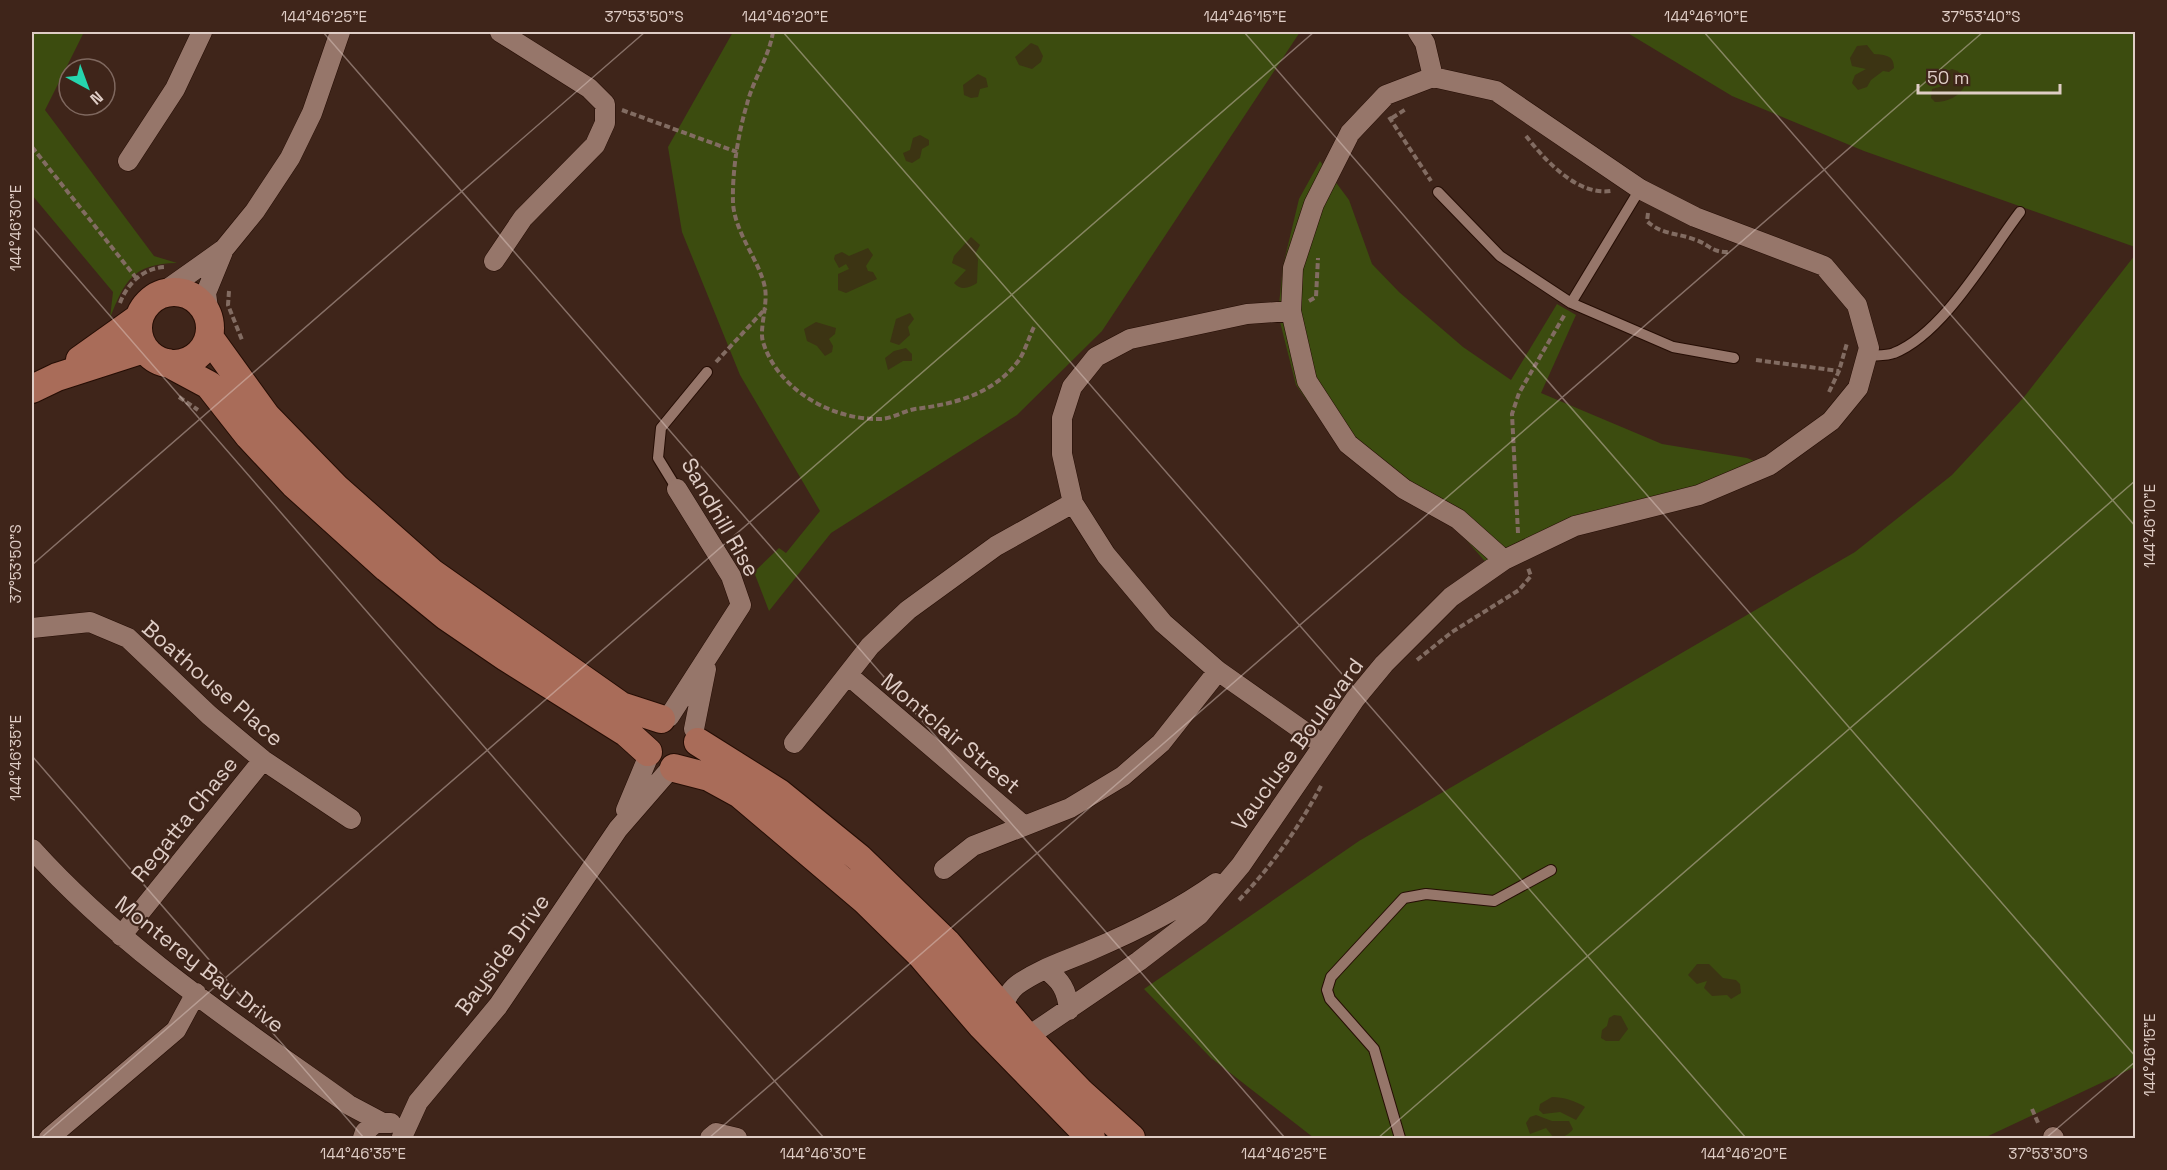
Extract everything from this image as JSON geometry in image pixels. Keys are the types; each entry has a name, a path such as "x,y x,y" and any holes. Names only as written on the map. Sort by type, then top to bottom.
{"street":[{"path":"128,161 175,88 202,32"},
{"path":"44,383 127,316 144,308 224,249 255,211 290,158 312,113 340,32"},
{"path":"494,261 523,218 595,145 605,123 605,104 588,88 500,32"},
{"path":"1418,32 1425,43 1433,77 1386,95 1350,133 1314,204 1293,268 1307,381 1348,444 1404,489 1458,519 1512,557"},
{"name":"Vaucluse Boulevard","path":"1017,1045 1139,962 1199,915 1241,865 1355,699 1451,597 1512,557 1575,526 1699,495 1770,465 1831,421 1858,388 1869,348 1857,305 1824,266 1695,217 1640,189 1496,91 1433,77"},
{"path":"168,363 189,361 205,347 209,326 206,293 224,249"},
{"path":"162,293 173,291 195,298 209,326 266,416 336,488 432,573 551,654 595,689 621,706 665,718 683,719 696,735 779,793 859,858 947,943 991,1017"},
{"path":"1297,308 1247,314 1130,339 1096,357 1072,387 1062,418 1062,454 1073,503 1106,555 1163,623 1218,671 1322,744"},
{"path":"127,316 137,329 144,349 151,356 208,385 249,436 294,484 387,568 506,657 627,733 661,761 703,774 725,785 803,847 991,1017 1017,1045 1091,1138"},
{"path":"44,383 144,349"},
{"name":"Sandhill Rise","path":"665,718 709,658 741,605 731,576 677,489"},
{"name":"Montclair Street","path":"794,743 849,676 870,646 908,610 996,546 1073,503"},
{"name":"Boathouse Place","path":"32,628 90,622 128,638 209,715 262,760 351,819"},
{"name":"Sandhill Rise","path":"696,735 709,658"},
{"name":"Montclair Street","path":"944,870 973,846 1070,808 1124,776 1161,743 1218,671"},
{"name":"Montclair Street","path":"849,676 1023,825"},
{"path":"665,718 649,729 646,737 661,761 682,766 694,756 696,735"},
{"name":"Regatta Chase","path":"121,936 262,760"},
{"name":"Bayside Drive","path":"402,1138 418,1102 498,1006 618,829 661,761"},
{"name":"Monterey Bay Drive","path":"32,849 64,885 121,936 349,1105 396,1127 402,1138"},
{"name":"Vaucluse Boulevard","path":"991,1017 1010,991 1045,969 1146,927 1186,904 1241,865"},
{"path":"1045,969 1058,978 1067,994 1069,1010"},
{"path":"49,1138 176,1030 196,993"},
{"path":"1017,1045 1081,1093 1131,1138"},
{"name":"Bayside Drive","path":"363,1138 369,1127 383,1122 418,1102"},
{"path":"349,1105 363,1138"},
{"path":"710,1138 716,1133 736,1138"}],"lane":[{"path":"1571,303 1640,189"},
{"path":"1438,192 1500,256 1571,303 1673,347 1734,358"},
{"path":"1867,356 1894,353 1927,331 1964,290 2020,212"},
{"name":"Sandhill Rise","path":"677,489 658,458 661,428 707,372"},
{"path":"1400,1138 1374,1049 1330,999 1328,990 1331,977 1404,898 1426,894 1494,901 1551,870"}],"path":[{"path":"773,32 747,104 737,152 733,205 745,245 764,285 767,308 762,340 776,371 800,394 851,418 883,419 908,410 943,406 988,390 1019,360 1034,327"},
{"path":"1380,102 1438,192"},
{"path":"605,104 737,152"},
{"path":"1384,124 1411,106"},
{"path":"1524,133 1539,153 1571,180 1594,192 1620,189"},
{"path":"32,147 137,279"},
{"path":"1649,209 1647,221 1654,228 1696,240 1712,251 1742,251"},
{"path":"1297,308 1316,297 1319,249"},
{"path":"127,316 128,286 146,271 170,267"},
{"path":"229,290 228,305 246,347"},
{"path":"1411,664 1452,632 1519,590 1531,576 1512,557 1512,414 1519,393 1571,303"},
{"path":"707,372 767,308"},
{"path":"1828,394 1839,371 1847,344 1845,334"},
{"path":"1756,360 1839,371"},
{"path":"1235,904 1281,850 1310,808 1324,779"}],"green space":[{"path":"32,32 84,32 72,57 57,57 57,86 45,110 154,256 177,263 162,264 140,271 126,284 110,318 113,292 32,195"},
{"path":"733,32 1300,32 1102,331 1017,415 831,533 769,611 754,572 779,548 786,553 820,511 740,375 682,232 668,147"},
{"path":"1626,32 2135,32 2135,247 1864,151 1732,96"},
{"path":"1320,161 1349,200 1372,264 1399,292 1463,347 1511,380 1557,304 1576,315 1541,393 1662,444 1747,458 1762,464 1575,526 1490,567 1453,525 1342,450 1296,385 1278,314 1283,266 1299,199"},
{"path":"2135,255 2135,1067 1984,1138 1314,1138 1211,1058 1144,989 1359,841 1855,552 1952,475 2024,397"}],"sand":[{"path":"1031,43 1038,46 1043,56 1041,62 1032,69 1019,65 1015,57"},
{"path":"1867,45 1874,54 1891,58 1894,68 1889,72 1883,71 1871,80 1867,87 1858,90 1852,83 1855,75 1866,69 1852,66 1850,58 1857,46"},
{"path":"1952,69 1958,71 1965,85 1953,98 1935,102 1931,98 1932,89 1943,86 1942,73"},
{"path":"978,74 986,78 988,87 980,89 978,97 971,98 964,95 963,85"},
{"path":"920,135 929,140 929,145 922,149 920,158 912,163 906,161 903,153 910,150 913,138"},
{"path":"971,237 980,245 975,254 978,259 977,283 962,288 954,283 966,270 952,263 954,256"},
{"path":"868,248 873,255 866,266 877,279 846,293 838,290 838,274 849,269 846,264 839,268 834,259 835,255 842,252 849,256"},
{"path":"910,313 914,319 908,327 910,335 899,345 890,342 896,319"},
{"path":"816,322 836,328 835,334 829,339 833,346 832,352 825,356 817,346 807,341 804,329"},
{"path":"906,348 912,354 912,361 903,361 888,370 885,358 894,351"},
{"path":"1697,964 1709,964 1723,978 1736,980 1740,984 1741,993 1731,999 1727,995 1712,996 1704,988 1707,981 1697,984 1688,975"},
{"path":"1614,1015 1621,1016 1628,1029 1619,1041 1606,1041 1601,1038 1602,1030 1607,1026 1609,1018"},
{"path":"1552,1097 1569,1100 1585,1107 1576,1120 1560,1112 1543,1114 1539,1110 1540,1104"},
{"path":"1536,1115 1552,1121 1569,1121 1573,1129 1565,1136 1557,1138 1554,1138 1546,1128 1530,1134 1526,1123 1530,1117"}]}
